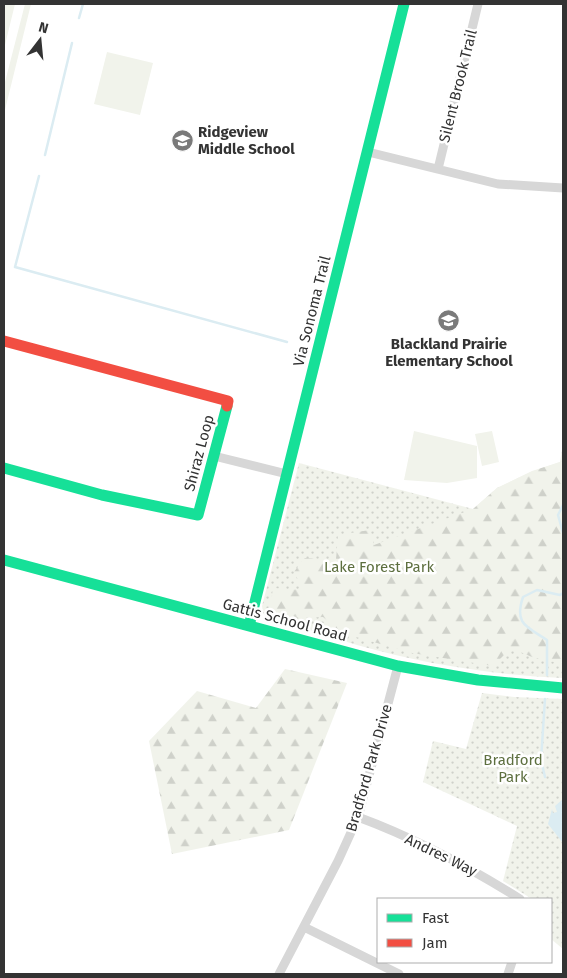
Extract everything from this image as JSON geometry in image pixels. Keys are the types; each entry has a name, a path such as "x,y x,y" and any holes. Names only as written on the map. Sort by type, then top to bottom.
{"street":[{"name":"Via Sonoma Trail","path":"249,626 404,4"},
{"name":"Silent Brook Trail","path":"438,169 478,4"},
{"path":"368,152 498,184 563,188"},
{"name":"Shiraz Loop","path":"4,341 228,401 198,515 102,495 4,468"},
{"path":"214,456 287,474"},
{"name":"Gattis School Road","path":"4,560 398,666 478,680 563,688"},
{"name":"Bradford Park Drive","path":"279,974 338,861 358,817 398,666"},
{"name":"Andres Way","path":"358,817 382,826 476,871 518,898"},
{"path":"304,927 399,974"}],"green space":[{"path":"4,4 15,4 4,49"},
{"path":"25,4 31,4 4,114 4,86"},
{"path":"107,52 153,63 140,115 94,104"},
{"path":"414,431 477,446 477,478 447,483 404,480"},
{"path":"492,431 499,462 482,466 475,434"},
{"name":"Lake Forest Park","path":"563,444 563,678 459,668 407,658 345,642 266,616 263,613 262,606 299,463 473,509 497,488 531,472 560,462"},
{"name":"Lake Forest Park","path":"563,461 563,664 532,657 511,648 493,666 412,653 342,633 323,617 299,618 270,608 273,588 303,590 294,572 304,558 336,560 338,535 370,530 374,545 473,509 497,488 532,471"},
{"path":"285,669 347,683 289,830 172,854 149,741 197,691 256,708"},
{"name":"Bradford Park","path":"482,693 514,697 563,699 563,949 552,940 552,898 530,898 503,881 517,826 423,782 433,741 466,749"}],"shaded area":[{"path":"563,799 563,843 548,824 552,809 553,813 557,812 555,806"}],"waterway":[{"path":"79,18 83,4"},
{"path":"45,155 72,43"},
{"path":"39,176 15,267 287,342"},
{"path":"563,505 558,515 563,533"},
{"path":"547,675 547,640 524,623 521,619 521,606 523,597 537,590 560,595 563,593"},
{"path":"545,699 541,760 545,777"}],"traffic: fast":[{"path":"249,626 404,4"},
{"path":"4,468 102,495 198,515 227,406"},
{"path":"4,560 398,666 478,680 563,688"}],"traffic: jam":[{"path":"4,341 228,401 227,406"}],"place":[{"name":"Ridgeview Middle School","path":"182,141"},
{"name":"Blackland Prairie Elementary School","path":"449,321"}]}
